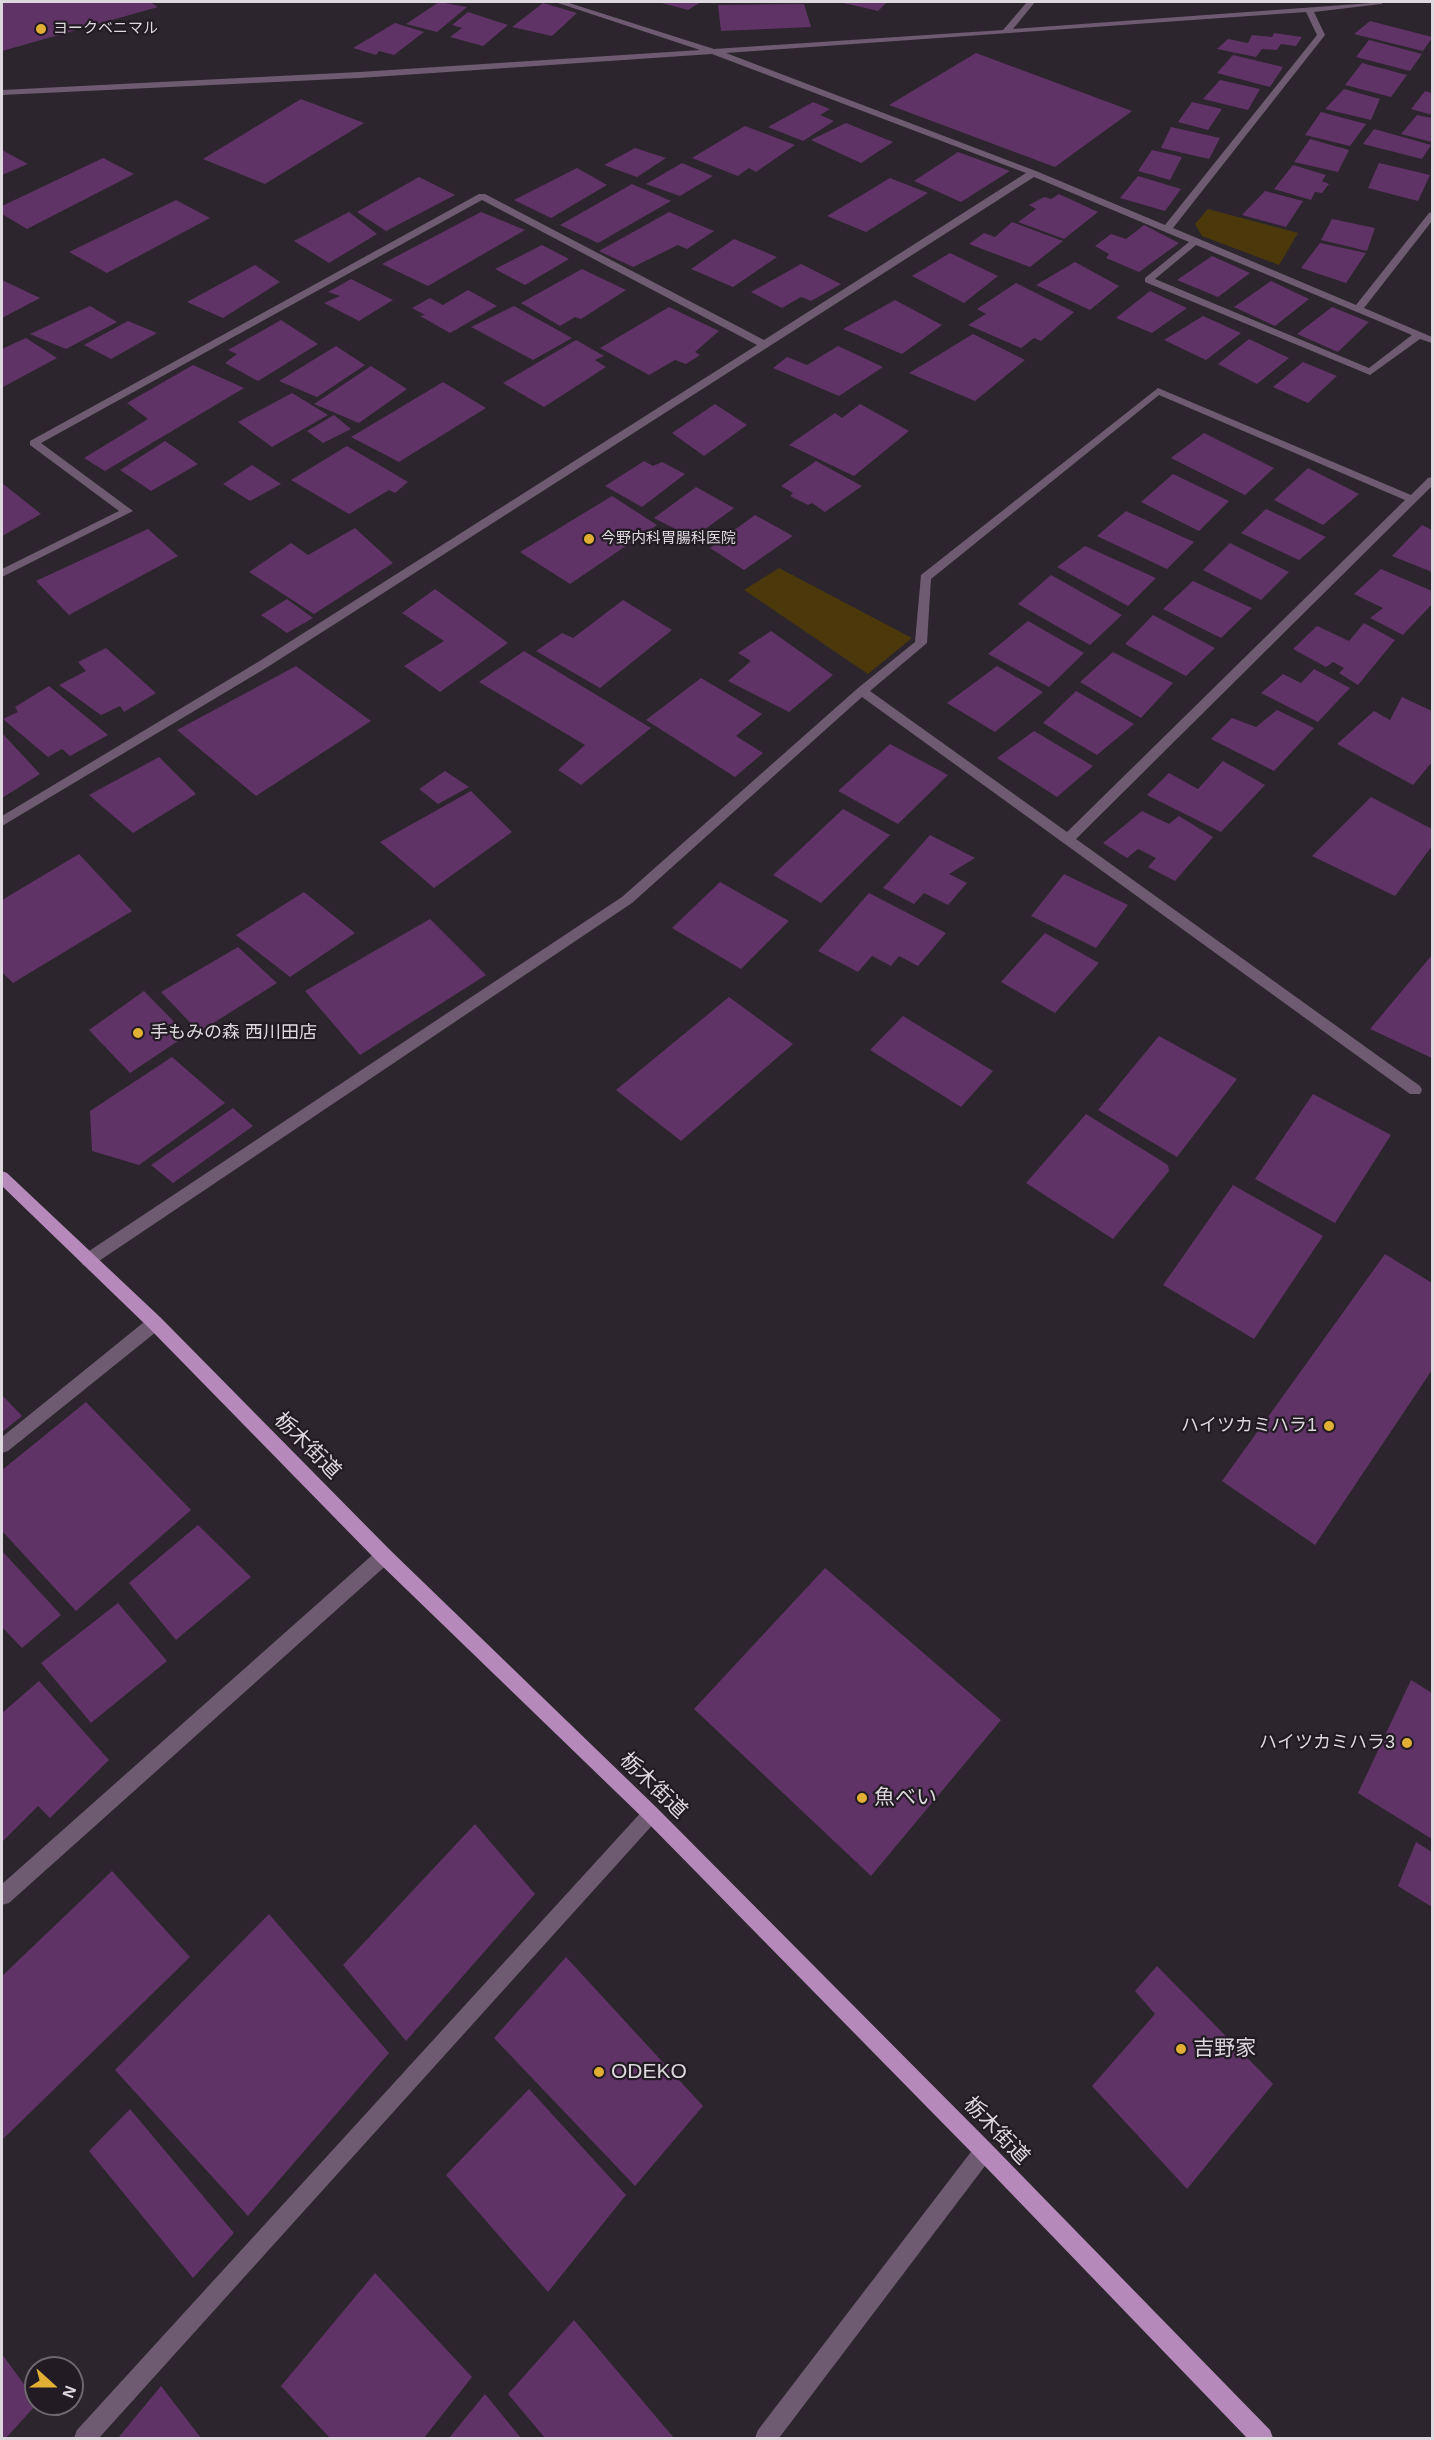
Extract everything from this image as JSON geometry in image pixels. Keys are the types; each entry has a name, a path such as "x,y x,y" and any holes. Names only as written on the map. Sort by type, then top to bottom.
{"main road":[{"name":"栃木街道","path":"2,1177 155,1323 384,1556 651,1814 984,2151 1262,2439"}],"street":[{"path":"559,2 710,50 1033,173 1432,340"},
{"path":"1006,32 1031,2"},
{"path":"2,93 359,75 1006,32 1309,10 1381,2"},
{"path":"1167,229 1321,35 1309,10"},
{"path":"2,822 262,665 1033,173"},
{"path":"2,573 127,511 34,443 482,196 765,345"},
{"path":"1358,309 1432,215"},
{"path":"1196,241 1148,280 1370,372 1419,335"},
{"path":"88,1260 627,900 862,691 921,643 924,578 1158,391 1412,499"},
{"path":"1067,840 1432,480"},
{"path":"862,691 1415,1090"},
{"path":"2,1446 155,1323"},
{"path":"2,1896 384,1556"},
{"path":"85,2439 651,1814"},
{"path":"766,2439 984,2151"}],"shaded area":[{"path":"1208,209 1298,233 1279,265 1202,236 1195,224"},
{"path":"779,568 912,638 868,674 744,590"}],"building":[{"name":"ヨークベニマル","path":"2,2 150,2 158,7 2,51"},
{"path":"439,2 467,7 437,32 406,24"},
{"path":"658,2 701,2 688,10"},
{"path":"839,2 887,2 878,11"},
{"path":"543,3 577,13 552,36 512,27"},
{"path":"804,4 811,27 721,31 718,5"},
{"path":"468,12 508,25 483,46 450,37 462,28 452,25"},
{"path":"1370,21 1432,38 1423,51 1354,34"},
{"path":"395,23 424,32 394,55 379,51 376,55 353,48"},
{"path":"1274,33 1302,37 1296,46 1281,44 1277,50 1262,49 1256,57 1217,49 1228,39 1248,43 1252,35 1272,37"},
{"path":"1369,40 1422,54 1410,71 1356,57"},
{"path":"976,53 1132,111 1055,167 889,105"},
{"path":"1233,55 1283,67 1270,87 1217,73"},
{"path":"1362,63 1407,75 1391,97 1345,85"},
{"path":"1220,80 1260,89 1248,110 1203,99"},
{"path":"1344,89 1380,99 1371,120 1325,109"},
{"path":"1425,91 1432,93 1432,115 1411,109"},
{"path":"301,99 364,123 265,184 203,159"},
{"path":"813,102 830,109 820,115 834,121 803,141 768,127"},
{"path":"1192,102 1222,109 1208,130 1178,122"},
{"path":"1321,112 1366,124 1350,146 1305,135"},
{"path":"1417,115 1432,118 1432,142 1401,134"},
{"path":"846,123 893,142 861,163 811,140"},
{"path":"745,126 795,145 756,172 749,168 738,176 692,158"},
{"path":"1171,127 1220,138 1209,159 1161,148"},
{"path":"1374,129 1431,145 1422,159 1363,144"},
{"path":"1310,139 1349,150 1338,172 1294,162"},
{"path":"635,148 666,158 637,177 604,165"},
{"path":"2,150 28,164 2,175"},
{"path":"1152,150 1182,157 1170,180 1138,171"},
{"path":"958,152 1010,171 961,202 914,181"},
{"path":"103,158 134,174 27,229 2,214 2,206"},
{"path":"682,163 713,176 680,196 646,184"},
{"path":"1379,163 1430,175 1418,201 1368,188"},
{"path":"1293,165 1326,175 1322,181 1329,184 1322,193 1315,192 1311,200 1274,189"},
{"path":"577,168 607,185 551,218 514,200"},
{"path":"1138,176 1181,189 1165,211 1120,198"},
{"path":"419,177 455,195 386,231 357,212"},
{"path":"890,178 928,193 866,232 827,216"},
{"path":"632,184 671,201 598,243 560,225"},
{"path":"1265,191 1303,201 1286,227 1242,215"},
{"path":"1059,194 1098,212 1064,239 1018,222 1036,209 1029,205 1044,197 1051,199"},
{"path":"176,200 210,218 107,273 69,252"},
{"path":"349,212 377,234 329,263 294,241"},
{"path":"481,212 525,230 428,286 382,264"},
{"path":"669,212 714,231 687,249 678,245 633,267 599,251"},
{"path":"1332,219 1375,228 1367,251 1321,240"},
{"path":"1012,222 1063,241 1030,267 969,244 984,233 995,237"},
{"path":"1144,225 1179,243 1139,272 1106,258 1109,254 1095,246 1111,234 1126,239"},
{"path":"734,239 777,257 733,287 691,269"},
{"path":"1320,243 1366,253 1346,283 1301,268"},
{"path":"542,245 569,259 525,285 495,269"},
{"path":"950,253 998,276 964,303 912,276"},
{"path":"1212,256 1250,273 1218,297 1177,280"},
{"path":"1075,262 1119,286 1090,310 1036,285"},
{"path":"801,264 841,284 811,301 801,297 782,308 751,292"},
{"path":"255,265 280,282 223,318 187,302"},
{"path":"582,269 626,290 581,319 575,317 560,326 521,303"},
{"path":"351,279 393,300 359,321 324,303 340,296 328,292"},
{"path":"2,280 40,298 2,318"},
{"path":"1271,281 1309,299 1275,326 1234,307"},
{"path":"1016,283 1074,312 1041,341 1034,338 1021,348 968,325 986,314 977,309"},
{"path":"468,290 497,306 450,333 420,316 425,315 412,308 430,298 443,305"},
{"path":"1150,291 1187,308 1152,333 1116,318"},
{"path":"895,300 942,325 902,354 843,329"},
{"path":"90,306 117,322 66,349 30,334"},
{"path":"514,306 572,338 533,360 471,327"},
{"path":"669,307 719,331 695,352 700,355 686,364 675,360 649,375 600,348"},
{"path":"1332,307 1369,322 1338,352 1297,334"},
{"path":"1203,316 1241,333 1206,360 1164,340"},
{"path":"281,320 318,344 258,381 225,363 237,354 228,350"},
{"path":"128,321 157,333 111,359 84,345"},
{"path":"973,334 1025,360 975,401 909,373"},
{"path":"26,338 57,358 3,387 2,349"},
{"path":"1249,339 1289,358 1257,384 1218,364"},
{"path":"576,340 604,356 595,360 606,367 544,407 503,383"},
{"path":"336,346 365,365 317,397 279,381"},
{"path":"838,346 883,367 839,396 773,368 787,357 807,365"},
{"path":"1303,362 1337,376 1308,403 1273,387"},
{"path":"193,365 244,388 105,471 84,458 148,419 127,403"},
{"path":"371,366 407,389 359,423 314,404"},
{"path":"443,382 486,408 399,462 351,437"},
{"path":"292,393 328,415 272,447 238,422"},
{"path":"715,404 747,425 704,456 672,433"},
{"path":"860,404 909,431 854,476 789,445 835,413 842,418"},
{"path":"334,415 351,429 323,443 307,431"},
{"path":"1204,433 1274,468 1245,495 1171,458"},
{"path":"165,441 198,464 151,491 120,470"},
{"path":"347,446 408,482 395,493 389,490 349,514 291,480"},
{"path":"644,461 653,466 662,462 685,474 642,507 605,486"},
{"path":"816,461 862,486 825,512 812,503 808,505 790,496 793,493 781,486"},
{"path":"252,465 281,484 250,501 223,484"},
{"path":"1308,468 1359,494 1323,525 1274,500"},
{"path":"1173,474 1229,501 1199,531 1141,502"},
{"path":"2,483 41,514 2,536"},
{"path":"696,487 734,508 693,538 654,518"},
{"name":"今野内科胃腸科医院","path":"612,496 657,525 570,584 520,552"},
{"path":"1266,509 1326,537 1299,560 1241,533"},
{"path":"1126,511 1194,542 1167,569 1097,536"},
{"path":"755,515 793,536 744,570 710,548"},
{"path":"1422,525 1432,530 1432,572 1392,556"},
{"path":"355,528 393,563 314,614 249,572 291,543 308,555"},
{"path":"148,529 178,556 69,615 36,581"},
{"path":"1230,543 1289,572 1261,600 1203,570"},
{"path":"1085,546 1156,578 1128,606 1057,567"},
{"path":"1381,569 1432,591 1432,604 1403,635 1370,618 1383,608 1354,594"},
{"path":"1051,575 1122,615 1090,645 1018,604"},
{"path":"1193,581 1252,608 1221,638 1163,609"},
{"path":"435,589 508,643 440,692 404,666 444,641 402,613"},
{"path":"287,599 313,618 287,633 261,615"},
{"path":"623,600 672,630 600,688 536,651 562,633 573,638"},
{"path":"1153,615 1215,648 1186,676 1125,644"},
{"path":"1028,621 1084,653 1049,687 988,654"},
{"path":"1364,623 1395,640 1358,685 1339,673 1344,668 1333,662 1326,667 1293,649 1317,626 1349,641"},
{"path":"771,631 833,675 789,712 728,681 751,661 738,653"},
{"path":"106,648 156,693 124,712 120,706 101,715 59,685 86,671 78,662"},
{"path":"524,651 651,728 581,785 558,770 585,745 479,682"},
{"path":"1113,652 1173,683 1141,718 1080,682"},
{"path":"296,666 371,721 256,796 177,730"},
{"path":"997,666 1043,692 995,732 947,703"},
{"path":"1314,669 1350,688 1318,722 1261,693 1283,674 1301,683"},
{"path":"701,678 762,714 736,736 763,753 735,777 646,720"},
{"path":"49,686 108,735 70,756 62,749 48,757 3,719 18,712 15,707"},
{"path":"1076,691 1134,724 1097,755 1043,723"},
{"path":"1402,697 1432,711 1432,762 1413,785 1337,744 1374,711 1390,720"},
{"path":"1277,710 1314,728 1274,771 1211,739 1232,718 1256,727"},
{"path":"1034,731 1093,766 1057,797 997,758"},
{"path":"2,733 40,774 2,798"},
{"path":"890,744 948,775 898,824 838,791"},
{"path":"159,757 196,794 133,833 89,795"},
{"path":"1223,761 1265,785 1221,832 1147,795 1169,773 1198,789"},
{"path":"445,771 469,787 438,804 419,789"},
{"path":"471,791 512,832 434,888 380,842"},
{"path":"1371,797 1432,829 1432,846 1395,896 1312,856"},
{"path":"843,809 890,835 821,903 773,875"},
{"path":"1142,811 1169,824 1179,816 1213,837 1175,881 1148,867 1156,858 1138,849 1127,858 1103,843"},
{"path":"930,835 975,858 949,874 967,883 948,905 924,893 914,904 883,888"},
{"path":"79,854 132,911 13,983 2,972 2,900"},
{"path":"1064,874 1128,905 1096,948 1031,916"},
{"path":"720,882 789,921 741,969 672,928"},
{"path":"304,892 355,933 290,977 236,935"},
{"path":"869,893 946,933 918,966 899,956 891,966 872,956 858,972 818,951"},
{"path":"430,919 486,975 360,1055 305,991"},
{"path":"1045,933 1099,963 1055,1013 1001,982"},
{"path":"238,947 277,983 199,1032 161,992"},
{"path":"1432,955 1432,1058 1370,1029"},
{"name":"手もみの森 西川田店","path":"144,991 187,1035 130,1073 89,1030"},
{"path":"729,997 793,1044 681,1141 616,1090"},
{"path":"903,1016 993,1071 961,1107 870,1050"},
{"path":"1159,1036 1237,1079 1177,1157 1098,1110"},
{"path":"172,1057 225,1103 139,1165 92,1151 90,1111"},
{"path":"1313,1094 1391,1135 1335,1223 1255,1179"},
{"path":"233,1108 253,1126 173,1183 151,1165"},
{"path":"1086,1114 1168,1165 1169,1171 1113,1239 1026,1183"},
{"path":"1233,1185 1323,1236 1254,1339 1163,1285"},
{"name":"ハイツカミハラ1","path":"1385,1254 1432,1283 1432,1370 1315,1545 1222,1481"},
{"path":"2,1395 22,1416 2,1432"},
{"path":"86,1402 191,1510 76,1611 2,1531 2,1470"},
{"path":"198,1525 251,1577 176,1640 129,1583"},
{"path":"2,1551 61,1615 22,1648 2,1627"},
{"name":"魚べい","path":"825,1568 1001,1720 871,1876 694,1709"},
{"path":"118,1603 167,1661 91,1723 41,1663"},
{"name":"ハイツカミハラ3","path":"1411,1680 1432,1693 1432,1839 1358,1793"},
{"path":"39,1681 109,1760 50,1818 38,1806 2,1842 2,1713"},
{"path":"475,1824 535,1894 406,2041 343,1965"},
{"path":"1416,1842 1432,1852 1432,1907 1398,1886"},
{"path":"112,1871 190,1957 2,2140 2,1976"},
{"path":"269,1914 389,2053 248,2216 115,2070"},
{"name":"ODEKO","path":"566,1957 703,2106 635,2186 494,2038"},
{"name":"吉野家","path":"1157,1966 1273,2084 1187,2189 1092,2086 1155,2014 1135,1991"},
{"path":"529,2089 626,2195 548,2292 446,2175"},
{"path":"130,2109 234,2233 193,2278 89,2151"},
{"path":"375,2273 472,2377 424,2438 330,2438 281,2386"},
{"path":"574,2320 674,2438 545,2438 508,2394"},
{"path":"2,2354 24,2384 24,2416 26,2416 6,2438 2,2438"},
{"path":"161,2386 201,2438 118,2438"},
{"path":"485,2394 521,2438 449,2438"}],"place":[{"name":"ヨークベニマル","path":"41,29"},
{"name":"今野内科胃腸科医院","path":"589,539"},
{"name":"手もみの森 西川田店","path":"138,1033"},
{"name":"ハイツカミハラ1","path":"1329,1426"},
{"name":"ハイツカミハラ3","path":"1407,1743"},
{"name":"魚べい","path":"862,1798"},
{"name":"吉野家","path":"1181,2049"},
{"name":"ODEKO","path":"599,2072"}]}
